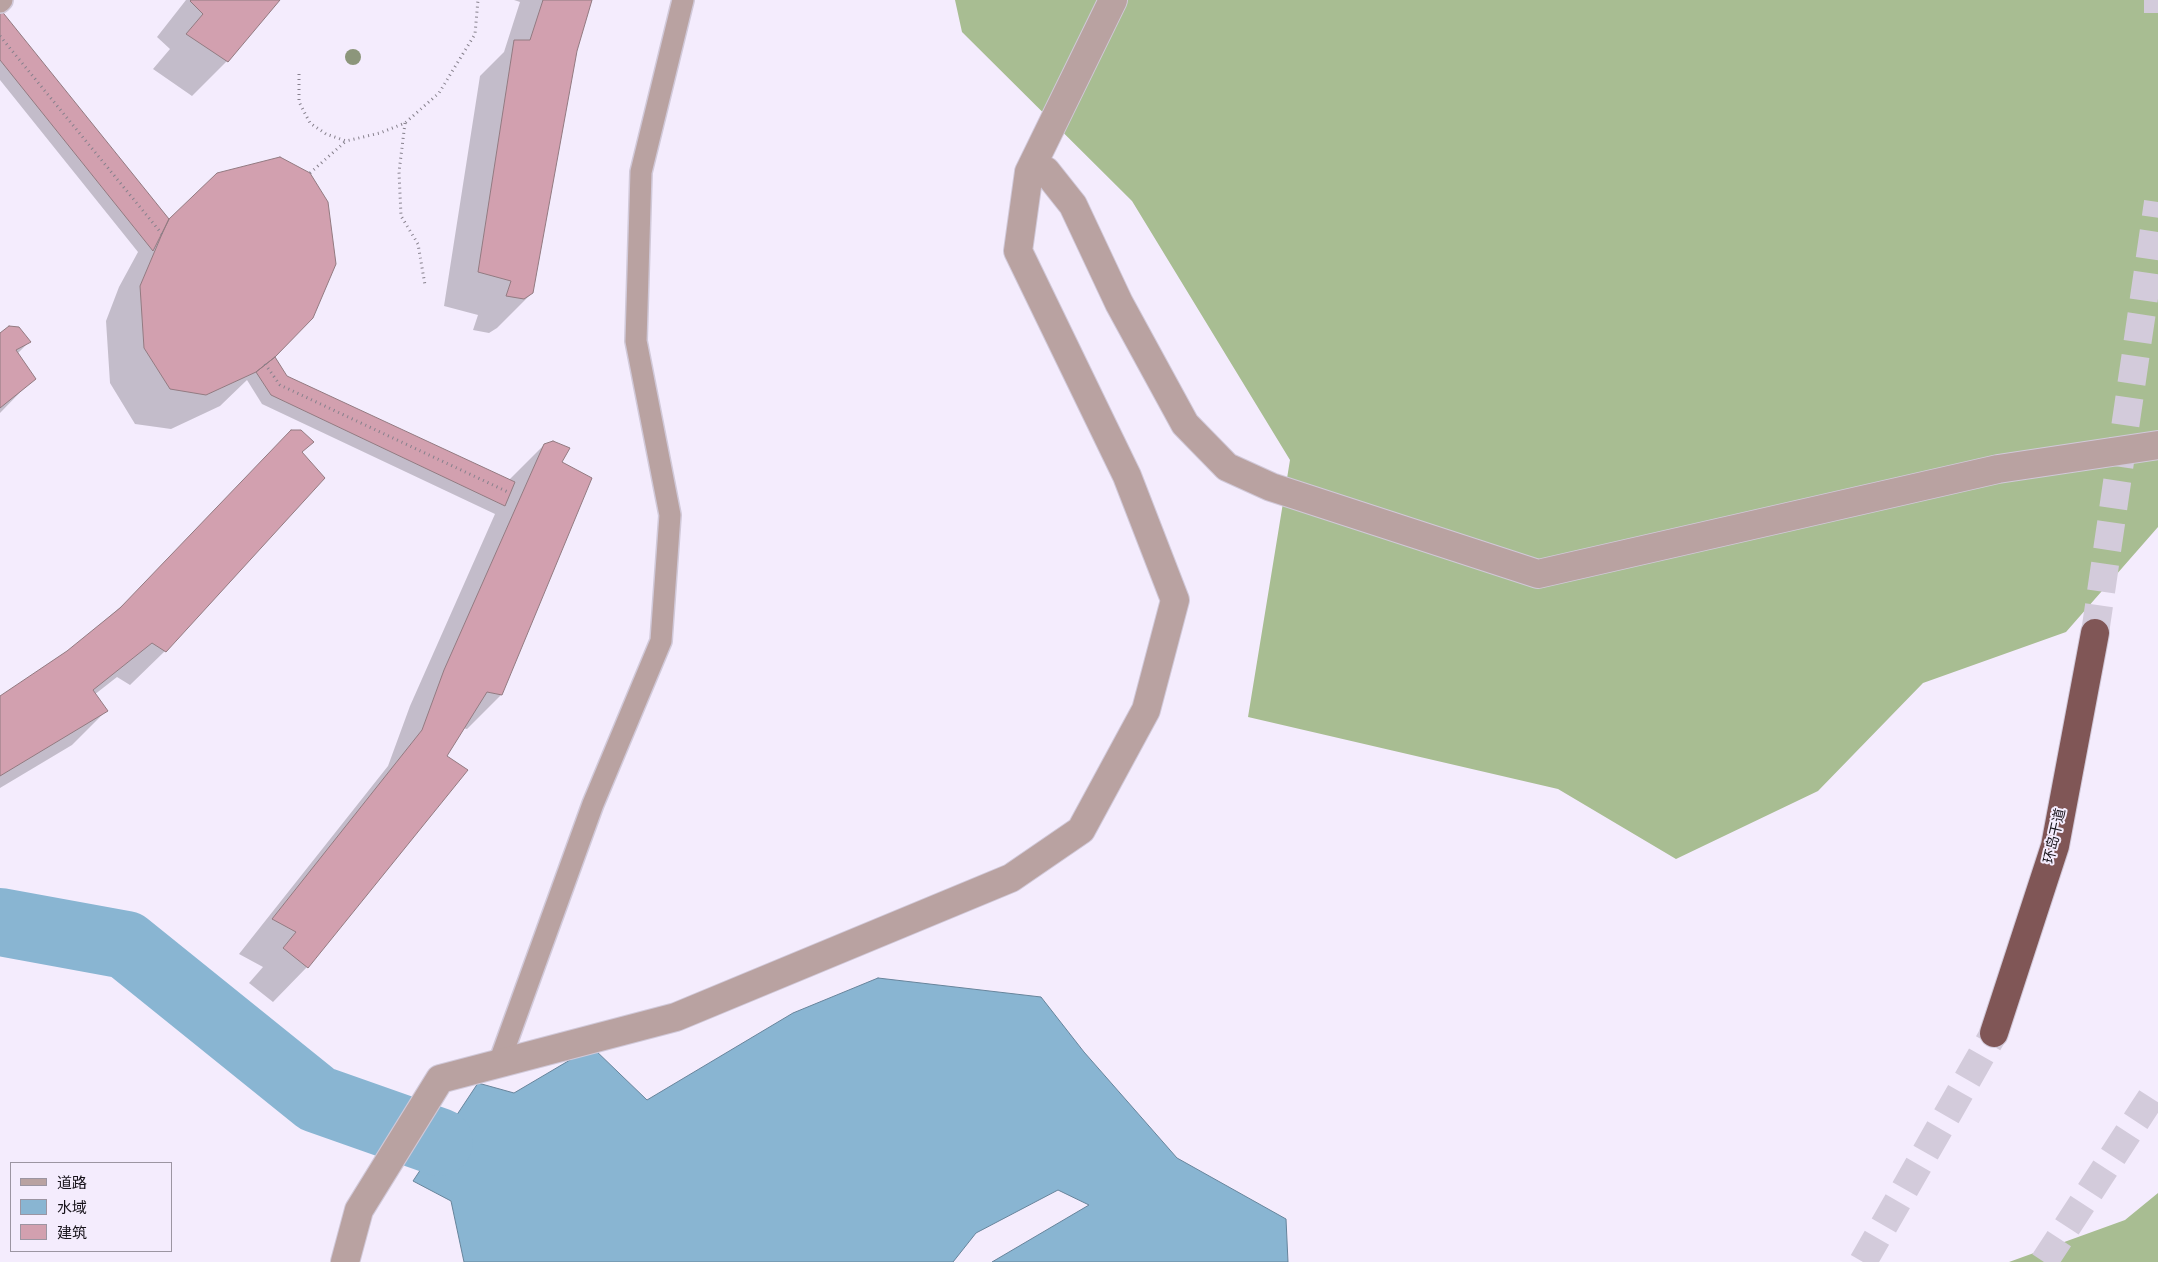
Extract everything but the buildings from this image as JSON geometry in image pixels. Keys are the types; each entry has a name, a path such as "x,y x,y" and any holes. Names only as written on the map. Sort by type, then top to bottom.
{"highway":[{"name":"环岛干道","path":"1994,1033 2055,846 2095,633"}],"street":[{"path":"345,1262 358,1210 440,1079 676,1017 1011,878 1081,830 1146,710 1174,600 1127,476 1018,251 1029,172 1113,0"},
{"path":"1029,172 1046,171 1073,205 1119,303 1185,424 1227,467 1271,487 1538,574 1998,469 2158,445"}],"lane":[{"path":"499,1063 593,804 661,641 670,515 636,341 641,172 684,0"}],"path":[{"path":"310,173 346,141 380,133 405,123 439,93 475,34 478,0"},
{"path":"0,36 162,234"},
{"path":"299,74 299,102 310,122 326,134 346,141"},
{"path":"405,123 399,172 400,216 418,244 425,285"},
{"path":"265,364 280,385 510,493"}],"green space":[{"path":"955,0 2158,0 2158,527 2066,632 1923,683 1818,791 1676,859 1558,789 1248,717 1290,460 1132,201 962,32"},
{"path":"2158,1193 2158,1262 2009,1262 2125,1220"}],"water":[{"path":"878,978 1041,997 1084,1052 1177,1158 1286,1219 1288,1262 992,1262 1089,1205 1058,1190 976,1233 953,1262 464,1262 451,1201 413,1181 478,1083 514,1093 592,1047 647,1100 793,1013"}],"waterway":[{"path":"0,922 126,945 317,1099 439,1142"}],"tunnel":[{"path":"2158,0 2158,13"},
{"path":"2095,633 2158,202"},
{"path":"1863,1262 1994,1033"},
{"path":"2044,1262 2158,1087"}]}
